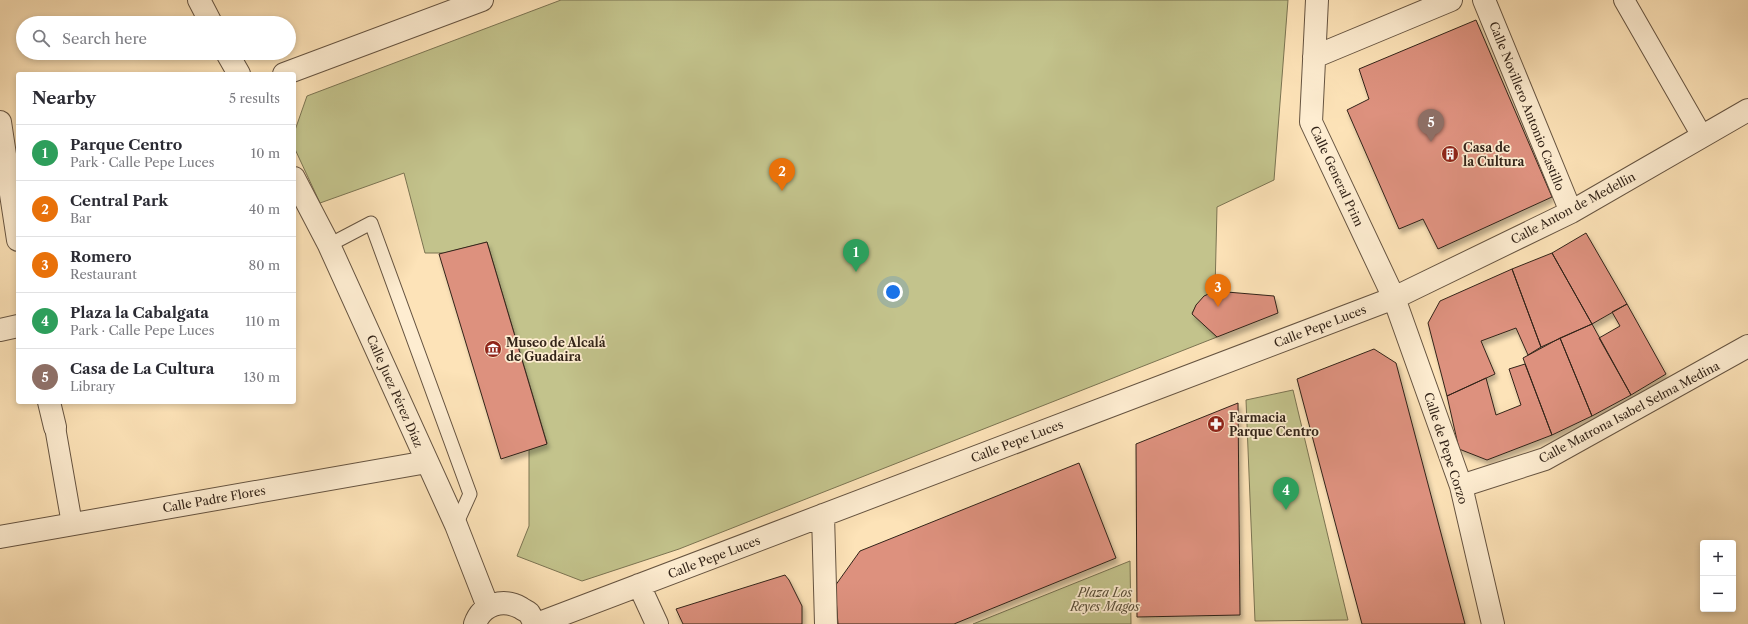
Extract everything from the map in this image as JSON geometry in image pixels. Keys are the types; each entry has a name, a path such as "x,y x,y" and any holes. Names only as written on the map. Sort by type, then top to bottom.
{"street":[{"path":"199,0 207,16"},
{"path":"289,72 482,0"},
{"name":"Calle General Prim","path":"1317,0 1312,122 1394,298"},
{"path":"1314,57 1451,0"},
{"name":"Calle Novillero Antonio Castillo","path":"1484,0 1571,212"},
{"path":"1624,0 1702,136"},
{"path":"231,60 238,72"},
{"name":"Calle Anton de Medellin","path":"1394,298 1571,212 1748,110"},
{"path":"0,122 16,227"},
{"name":"Calle Juez Pérez Díaz","path":"296,182 329,245 456,525 488,607"},
{"name":"Calle de Pepe Corzo","path":"1394,298 1461,486 1493,624"},
{"name":"Calle Pepe Luces","path":"536,624 1394,298"},
{"path":"0,330 16,326"},
{"name":"Calle Matrona Isabel Selma Medina","path":"1461,486 1545,459 1748,346"},
{"path":"49,404 72,524"},
{"name":"Calle Padre Flores","path":"0,537 427,462"},
{"path":"823,515 826,624"},
{"path":"639,585 657,624"},
{"path":"475,624 480,614 488,607 499,603 512,603 528,612 536,624"}],"lane":[{"path":"329,245 371,223 470,494 456,525"}],"green space":[{"path":"561,0 1288,0 1274,180 1217,207 1215,291 1201,300 1192,313 1217,337 679,549 582,581 517,556 529,526 529,450 547,443 487,242 444,253 425,253 404,173 320,203 296,151 296,127 307,96"},
{"path":"1293,390 1348,620 1255,621 1246,400"},
{"name":"Plaza Los Reyes Magos","path":"1130,561 1131,624 973,624"}],"building":[{"name":"Casa de la Cultura","path":"1476,20 1552,197 1438,249 1423,219 1399,229 1347,110 1369,99 1359,69"},
{"path":"1586,233 1627,304 1592,324 1552,253"},
{"name":"Museo de Alcalá de Guadaira","path":"487,242 547,444 501,459 439,254"},
{"path":"1552,253 1592,324 1541,347 1512,269"},
{"path":"1512,269 1541,347 1528,355 1516,328 1481,341 1495,374 1447,396 1428,323 1440,301"},
{"path":"1215,291 1274,296 1278,313 1217,337 1192,314 1196,305 1204,296"},
{"path":"1627,304 1666,374 1631,395 1599,338 1620,326 1612,312"},
{"path":"1592,324 1631,395 1592,416 1560,338"},
{"path":"1560,338 1592,416 1552,435 1523,358"},
{"path":"1374,349 1396,363 1465,624 1362,624 1297,379"},
{"path":"1525,364 1552,435 1487,460 1459,449 1447,396 1486,378 1496,415 1521,405 1509,369"},
{"path":"1238,403 1240,615 1137,617 1136,444"},
{"path":"1079,463 1116,558 954,624 838,624 835,586 860,551"},
{"path":"785,575 802,606 802,624 683,624 676,609"}],"place":[{"name":"Casa de La Cultura","path":"1431,142"},
{"name":"Casa de la Cultura","path":"1450,154"},
{"name":"Central Park","path":"782,191"},
{"name":"Parque Centro","path":"856,272"},
{"name":"Romero","path":"1218,307"},
{"name":"Museo de Alcalá de Guadaira","path":"493,349"},
{"name":"Farmacia Parque Centro","path":"1216,424"},
{"name":"Plaza la Cabalgata","path":"1286,510"}]}
